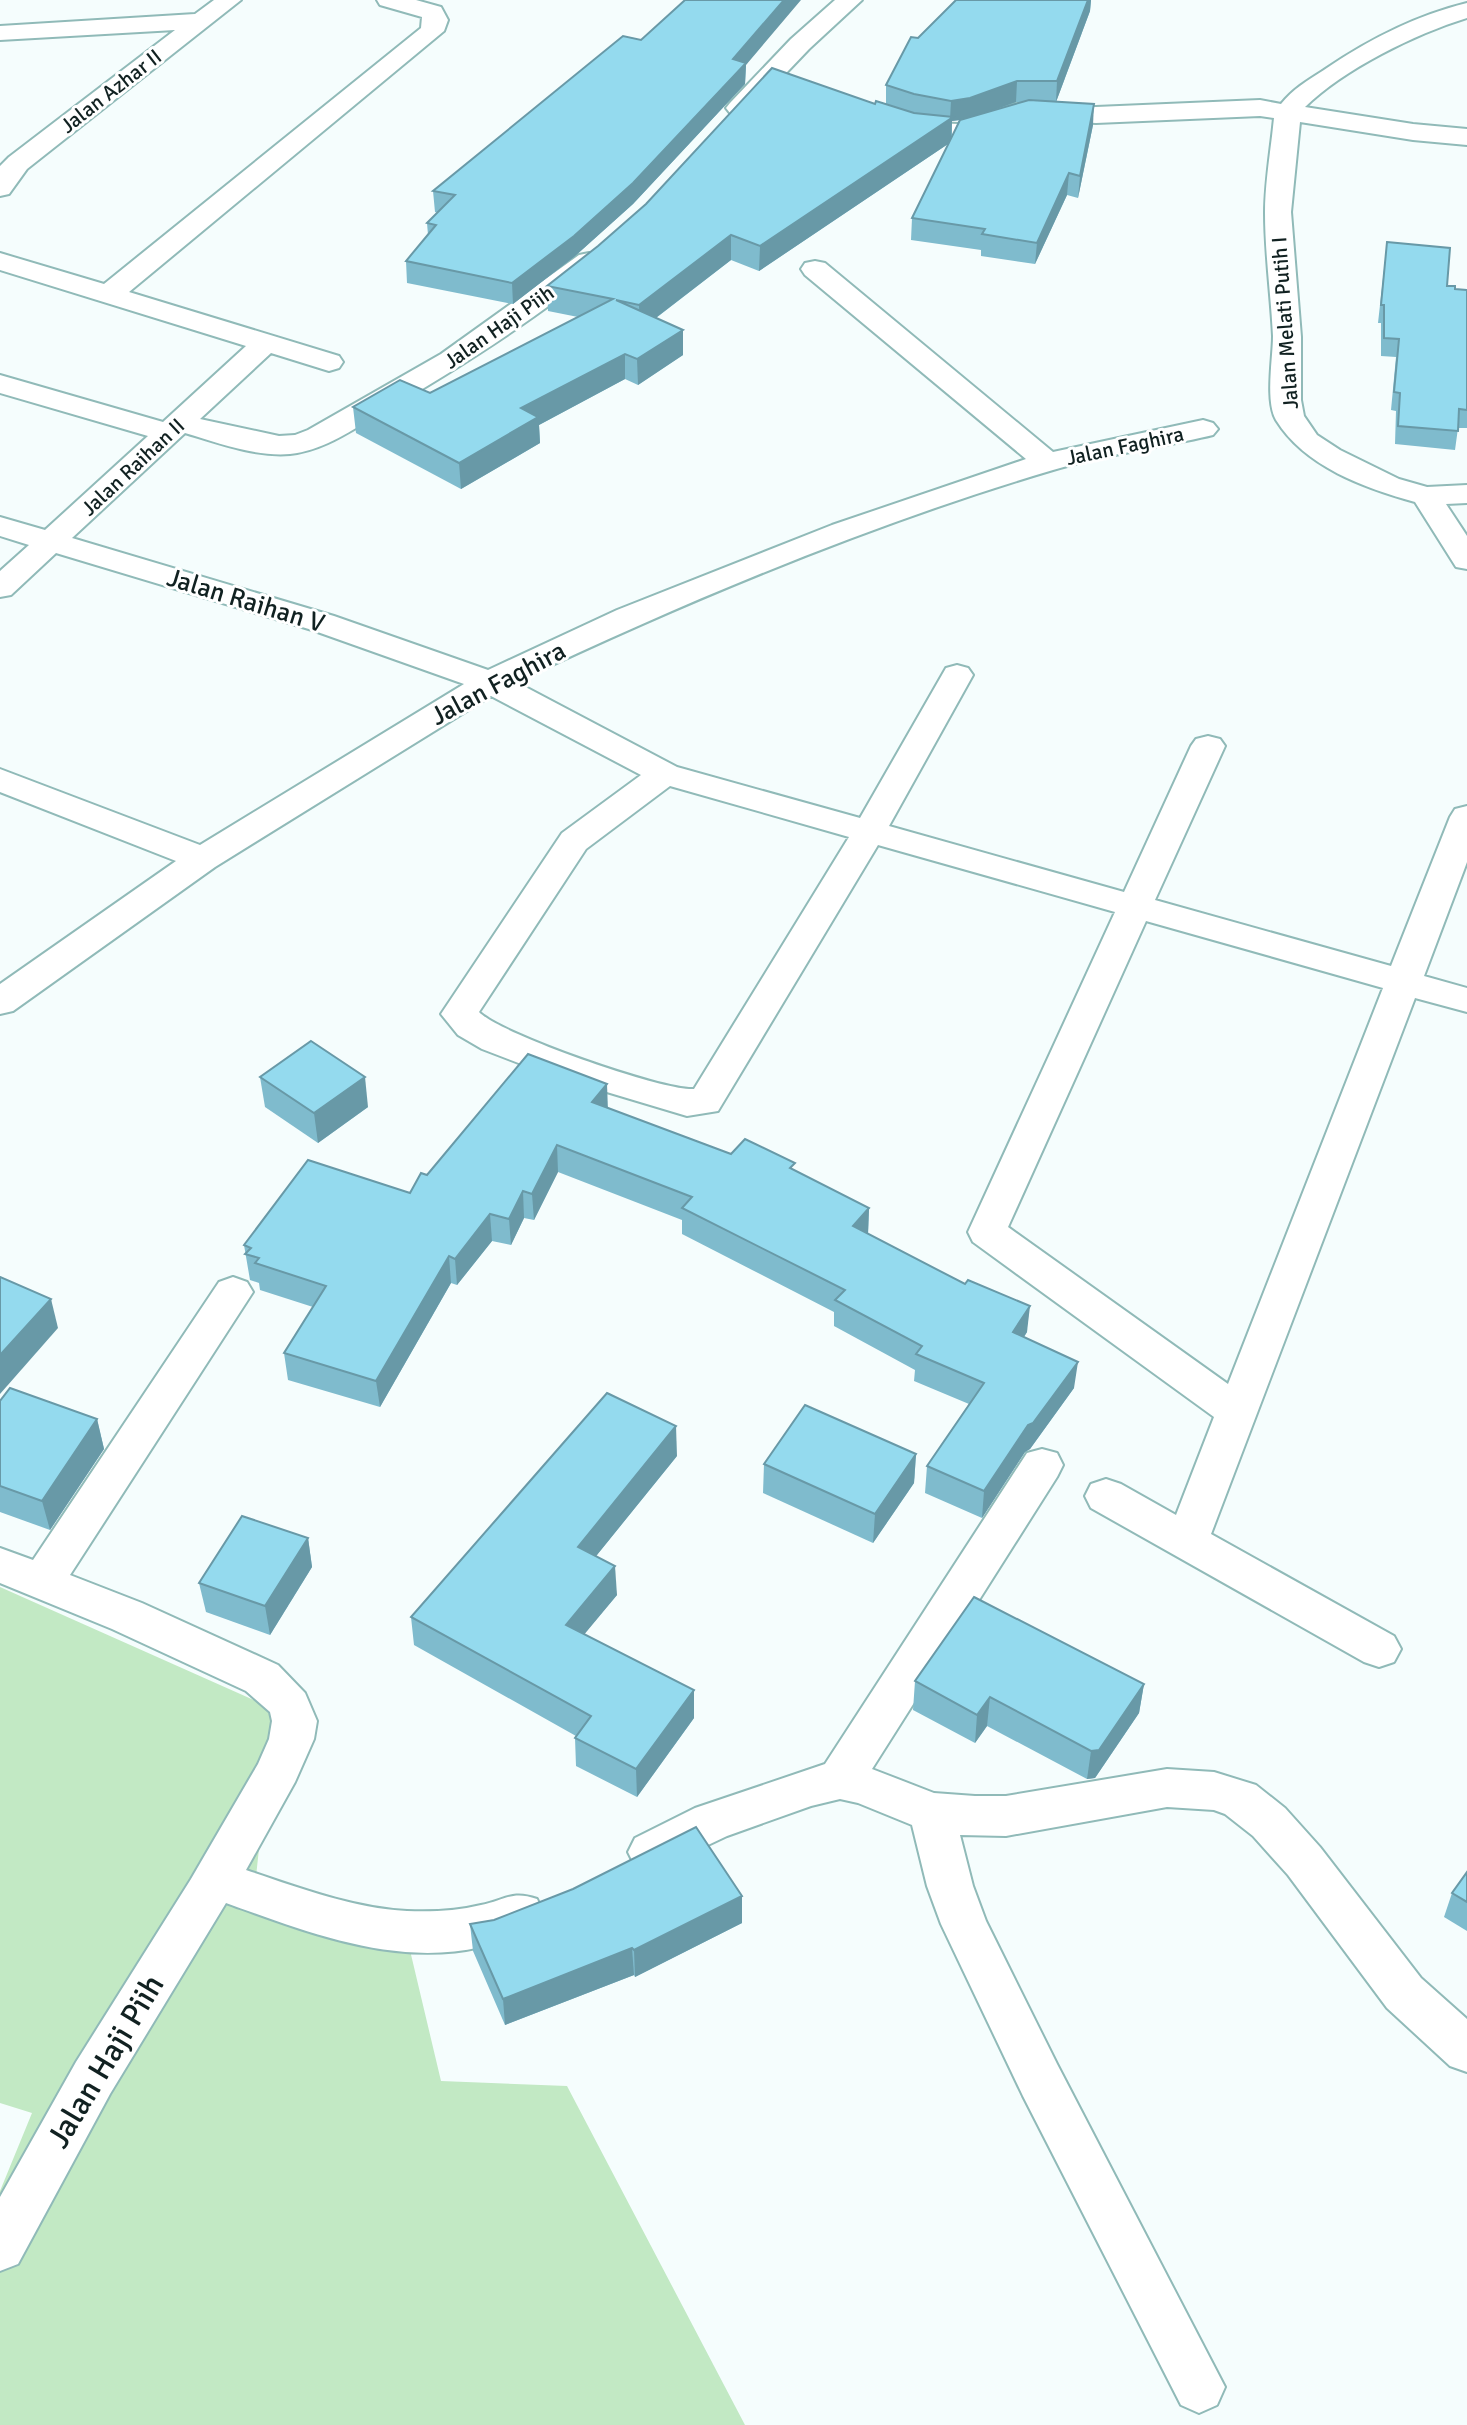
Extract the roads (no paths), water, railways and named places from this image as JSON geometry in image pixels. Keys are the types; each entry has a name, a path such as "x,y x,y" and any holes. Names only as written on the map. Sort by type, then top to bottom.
{"street":[{"name":"Jalan Azhar II","path":"0,188 18,163 229,0"},
{"path":"110,293 427,36 436,20 427,9 389,0"},
{"path":"720,129 783,76 850,0"},
{"path":"1288,111 1303,92 1380,43 1399,33 1467,10"},
{"path":"0,33 201,21"},
{"path":"880,113 921,128 951,132 972,130 1014,112 1096,115 1242,108 1288,111 1413,132 1467,137"},
{"name":"Jalan Melati Putih I","path":"1288,111 1278,212 1287,337 1286,400 1289,417 1307,441 1329,456 1388,485 1426,496 1467,494"},
{"name":"Jalan Haji Piih","path":"0,384 174,428 288,446 318,436 413,385 475,346 518,317 611,242"},
{"path":"0,261 329,362"},
{"name":"Jalan Faghira","path":"815,269 1047,462"},
{"name":"Jalan Raihan II","path":"0,589 265,344"},
{"name":"Jalan Faghira","path":"0,1002 203,859 490,682 628,617 830,536 1047,462 1203,429"},
{"path":"1426,496 1467,560"},
{"name":"Jalan Raihan V","path":"0,526 323,622 490,682 665,774 1467,1000"},
{"path":"665,774 574,841 459,1014 462,1021 525,1053 687,1103 705,1102 869,832 957,675"},
{"path":"1208,746 987,1231 1237,1412"},
{"path":"0,780 203,859"},
{"path":"1187,1541 1467,817"},
{"path":"0,1565 42,1582 233,1292"},
{"path":"840,1780 1042,1465"},
{"path":"1106,1496 1379,1649"},
{"name":"Jalan Haji Piih","path":"0,2247 95,2074 217,1880 287,1753 295,1726 291,1708 281,1692 262,1678 127,1616 42,1582"},
{"path":"618,1869 690,1832 810,1787 840,1780 862,1785 932,1813 1006,1816 1167,1788 1203,1790 1240,1800 1269,1822 1304,1861 1404,1993 1467,2050"},
{"path":"932,1813 950,1886 964,1924 1040,2080 1199,2387"},
{"path":"217,1880 351,1925 424,1935 496,1924 558,1899"}]}
